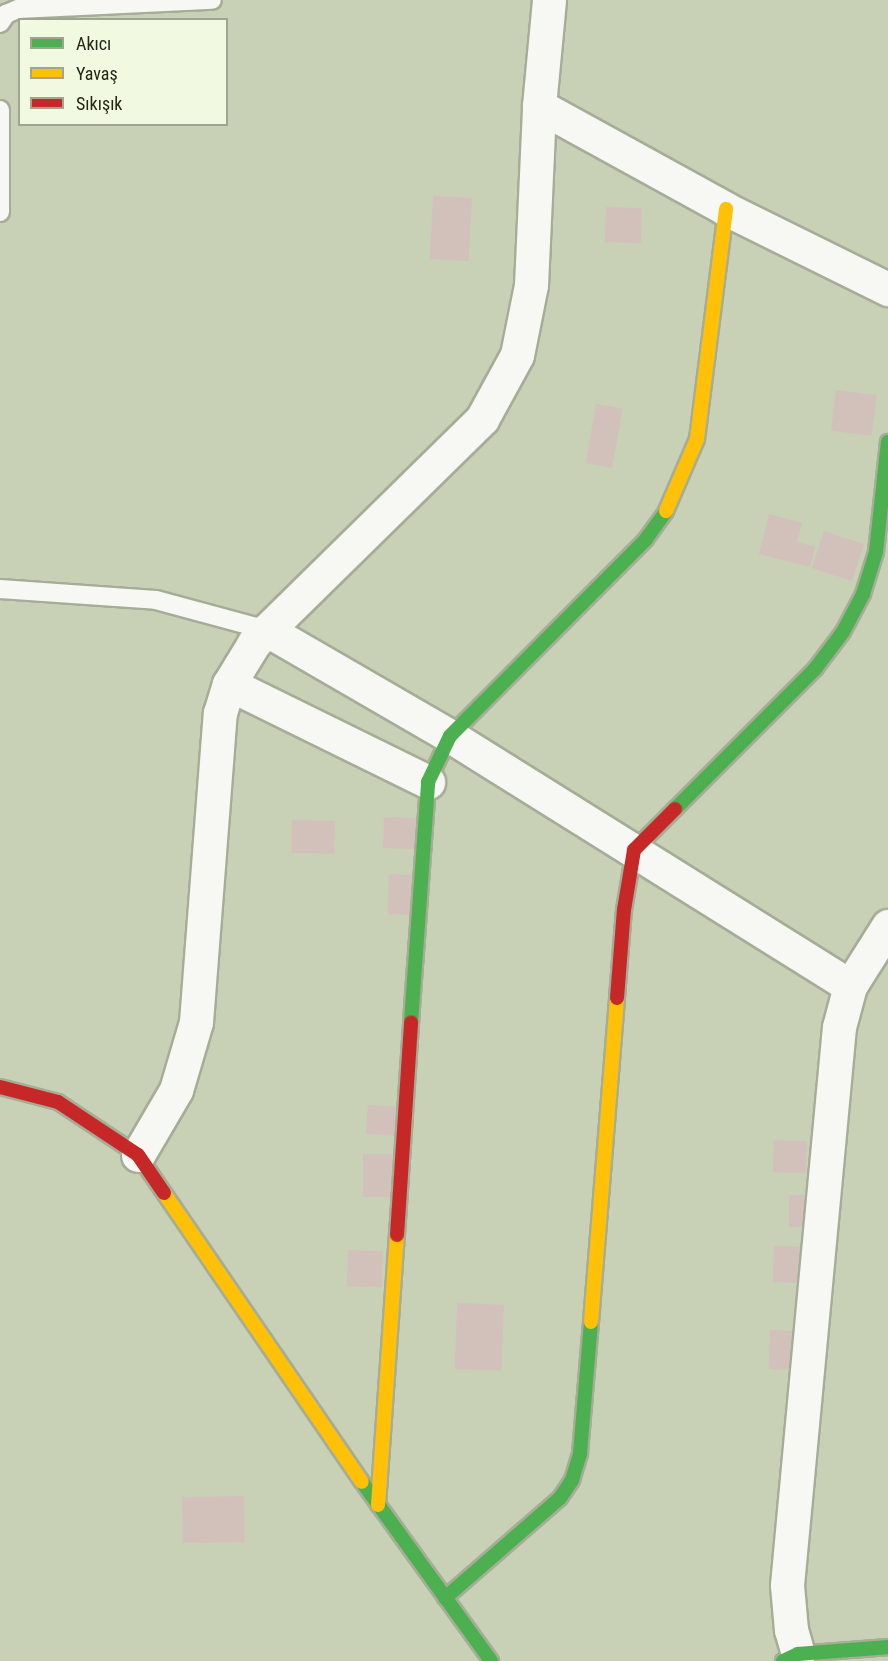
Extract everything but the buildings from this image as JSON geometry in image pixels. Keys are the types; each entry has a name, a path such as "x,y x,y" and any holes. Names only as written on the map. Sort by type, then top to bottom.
{"street":[{"path":"138,1155 176,1090 196,1022 220,713 229,684 242,659 267,630 483,419 503,386 520,344 531,285 539,106 549,0"},
{"path":"539,106 726,209 888,289"},
{"path":"378,1505 428,782 450,736 646,538 669,506 697,439 726,209"},
{"path":"445,1598 561,1498 572,1479 580,1453 624,910 634,850 815,669 843,632 863,594 876,552 888,442"},
{"path":"267,630 450,736 850,986"},
{"path":"229,684 428,782"},
{"path":"888,926 850,986 840,1027 787,1576 790,1658 888,1647"},
{"path":"0,1087 58,1102 138,1155 378,1505 491,1661"}],"lane":[{"path":"0,24 6,14 18,9 212,0"},
{"path":"0,110 0,212"},
{"path":"0,589 156,600 227,616 267,630"}],"traffic: fast":[{"path":"675,809 815,669 843,632 863,594 876,552 888,442"},
{"path":"411,1022 428,782 450,736 646,539 666,511"},
{"path":"445,1598 560,1498 572,1480 580,1453 591,1322"},
{"path":"362,1482 491,1661"},
{"path":"783,1661 798,1654 888,1647"}],"traffic: slow":[{"path":"666,511 697,439 726,209"},
{"path":"591,1322 617,998"},
{"path":"164,1193 362,1482"},
{"path":"378,1505 397,1235"}],"traffic: jam":[{"path":"617,998 624,910 634,850 675,809"},
{"path":"397,1235 411,1022"},
{"path":"0,1087 58,1102 138,1155 164,1193"}]}
